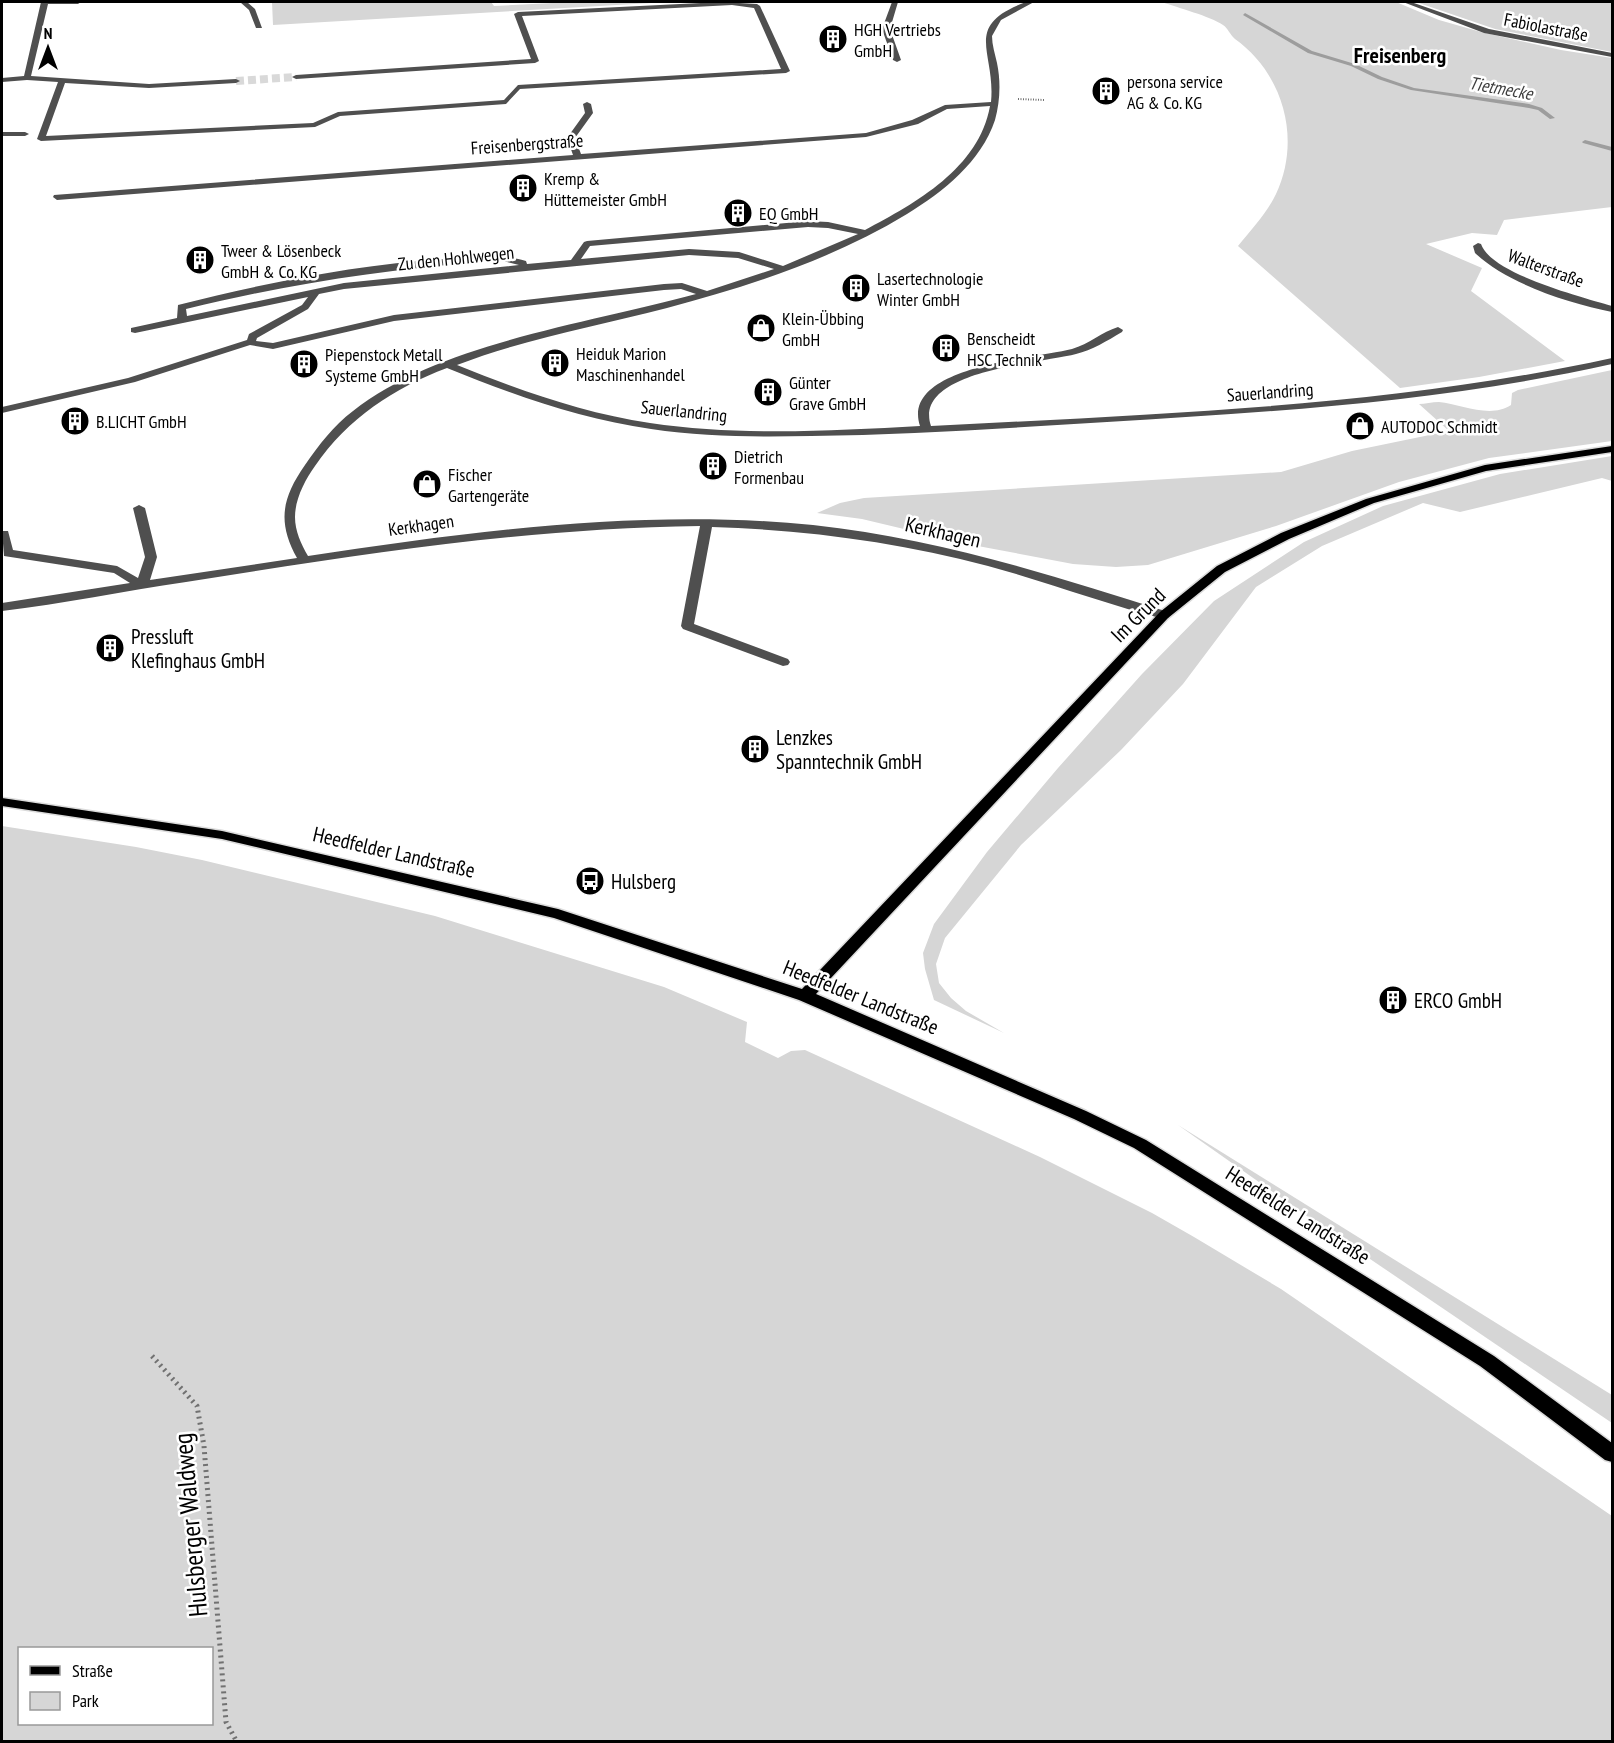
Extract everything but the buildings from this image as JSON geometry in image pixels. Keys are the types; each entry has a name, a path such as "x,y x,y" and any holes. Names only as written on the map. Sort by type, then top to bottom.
{"main road":[{"name":"Im Grund","path":"805,996 1164,615 1221,569 1285,536 1370,501 1485,468 1612,449"},
{"name":"Heedfelder Landstraße","path":"2,802 222,836 558,914 805,996 1071,1110 1140,1144 1487,1361 1612,1454"}],"street":[{"path":"27,78 45,2 78,2"},
{"path":"243,2 252,9 259,26"},
{"path":"896,2 886,29 897,60"},
{"path":"304,560 292,541 287,514 311,460 334,432 369,404 406,382 514,343 707,294 783,269 866,233 915,205 955,173 974,152 988,129 995,104 994,69 988,38 995,23 1004,14 1030,2"},
{"name":"Fabiolastraße","path":"1406,2 1487,31 1612,55"},
{"path":"62,81 41,139 315,125 338,114 506,102 518,87 786,71 757,6 732,3 518,14 535,61 296,77"},
{"path":"2,80 27,78 149,86 236,81"},
{"path":"578,157 571,138 589,113 587,104"},
{"name":"Freisenbergstraße","path":"57,196 866,135 915,122 945,107 995,104"},
{"path":"2,134 25,134"},
{"path":"574,262 586,244 808,224 828,225 866,233"},
{"name":"Walterstraße","path":"1479,246 1478,251 1485,260 1502,271 1612,309"},
{"name":"Zu den Hohlwegen","path":"135,330 344,286 574,262 689,252 739,255 783,269"},
{"path":"182,321 181,307 320,276 416,263 497,258 516,260 532,267"},
{"path":"2,410 131,380 251,342 273,346 394,318 664,287 682,286 707,294"},
{"path":"251,342 253,336 305,307 316,292"},
{"path":"926,429 922,416 928,401 934,392 953,380 1015,361 1074,351 1118,330"},
{"name":"Sauerlandring","path":"448,365 530,397 632,423 713,432 749,433 926,429 1228,412 1410,397 1535,377 1612,361"},
{"path":"4,534 8,553 117,570 142,585 151,557 139,508"},
{"path":"706,524 687,626 783,663"},
{"name":"Kerkhagen","path":"2,607 304,560 540,529 608,525 706,524 814,529 923,546 1016,569 1164,615"}],"path":[{"name":"Hulsberger Waldweg","path":"152,1356 197,1406 204,1446 226,1722 237,1742"}],"green space":[{"path":"272,2 491,2 494,6 572,2 669,2 273,25"},
{"path":"1162,2 1396,2 1439,20 1481,32 1561,50 1612,58 1612,207 1504,220 1497,235 1472,233 1426,244 1482,268 1471,291 1565,361 1479,377 1400,388 1238,246 1268,208 1284,173 1287,130 1283,109 1276,88 1265,70 1252,53 1233,37 1225,26 1210,18"},
{"path":"1416,2 1612,2 1612,52 1495,29"},
{"path":"1612,370 1612,441 1489,458 1399,482 1276,526 1148,565 1116,567 1073,564 967,544 862,519 817,513 840,503 864,498 1281,472 1352,451 1449,431 1419,404 1439,402 1475,410 1494,411 1511,405 1512,393 1518,390"},
{"path":"1612,456 1612,481 1602,478 1460,512 1423,503 1322,546 1256,587 1183,684 1121,750 1021,845 945,938 936,964 939,983 966,1011 1004,1033 934,1000 923,953 934,924 987,852 1058,768 1142,674 1214,601 1304,542 1383,506 1500,474"},
{"path":"2,826 202,860 435,916 664,987 747,1022 745,1042 778,1058 791,1051 805,1050 1040,1157 1152,1213 1281,1289 1612,1516 1612,1741 2,1741"},
{"path":"1178,1125 1612,1395 1612,1423 1314,1221"}],"waterway":[{"name":"Tietmecke","path":"1245,14 1310,52 1353,65 1380,78 1413,89 1529,106 1540,109 1552,118"},
{"name":"Tietmecke","path":"1585,142 1612,149"}],"tunnel":[{"path":"236,81 296,77"}],"place":[{"name":"HGH Vertriebs GmbH","path":"833,39"},
{"name":"persona service AG & Co. KG","path":"1106,91"},
{"name":"Kremp & Hüttemeister GmbH","path":"523,188"},
{"name":"EQ GmbH","path":"738,213"},
{"name":"Tweer & Lösenbeck GmbH & Co. KG","path":"200,260"},
{"name":"Lasertechnologie Winter GmbH","path":"856,288"},
{"name":"Klein-Übbing GmbH","path":"761,328"},
{"name":"Benscheidt HSC Technik","path":"946,348"},
{"name":"Heiduk Marion Maschinenhandel","path":"555,363"},
{"name":"Piepenstock Metall Systeme GmbH","path":"304,364"},
{"name":"Günter Grave GmbH","path":"768,392"},
{"name":"B.LICHT GmbH","path":"75,421"},
{"name":"AUTODOC Schmidt","path":"1360,426"},
{"name":"Dietrich Formenbau","path":"713,466"},
{"name":"Fischer Gartengeräte","path":"427,484"},
{"name":"Pressluft Klefinghaus GmbH","path":"110,648"},
{"name":"Lenzkes Spanntechnik GmbH","path":"755,749"},
{"name":"Hulsberg","path":"590,881"},
{"name":"ERCO GmbH","path":"1393,1000"}],"district":[{"name":"Freisenberg","path":"1400,55"}]}
